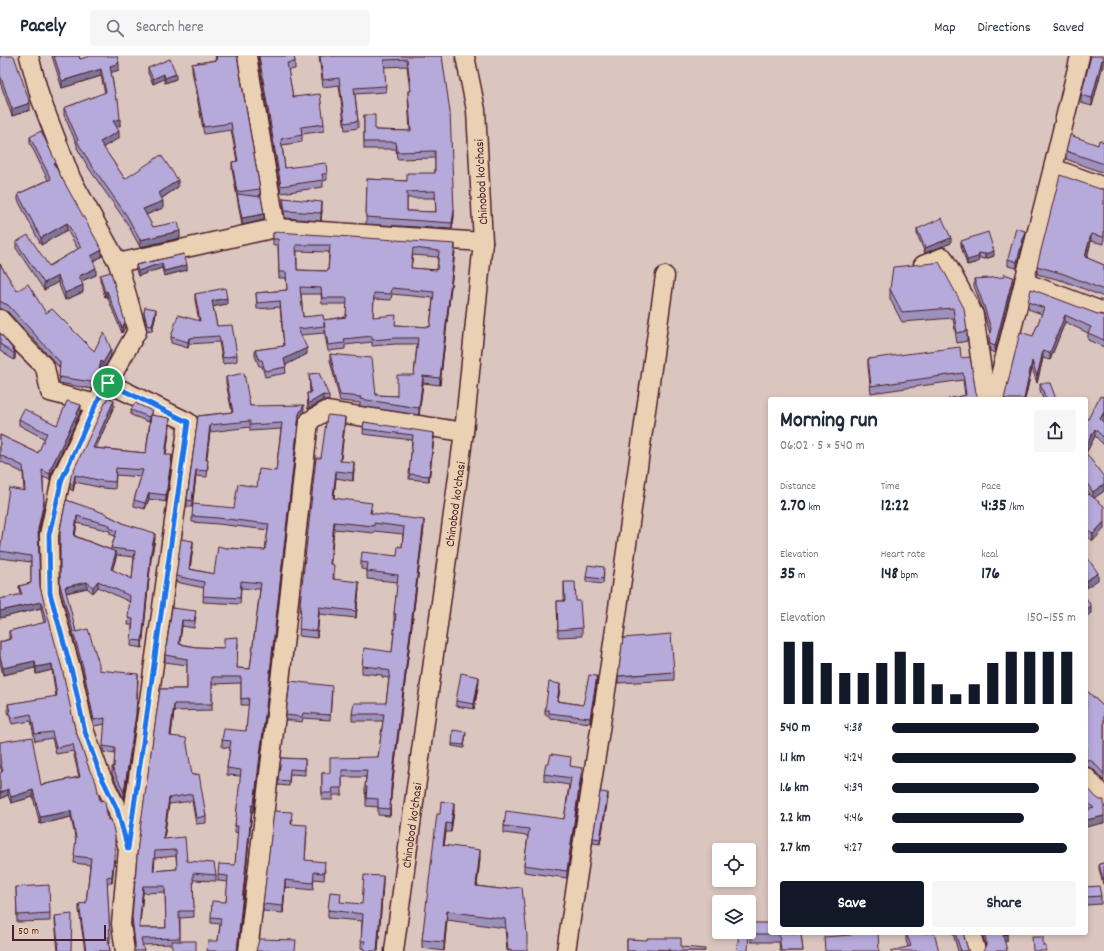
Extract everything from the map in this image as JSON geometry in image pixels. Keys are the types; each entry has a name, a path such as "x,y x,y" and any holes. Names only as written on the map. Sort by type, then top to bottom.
{"street":[{"path":"29,56 40,97 71,178 118,263 137,331 96,404 62,479 49,535 50,593 73,676 85,732 100,774 117,809 128,849"},
{"path":"247,56 276,228"},
{"name":"Chinobod ko'chasi","path":"394,951 464,432 483,242 476,110 465,56"},
{"path":"996,397 1080,56"},
{"path":"1053,168 1104,187"},
{"path":"118,263 276,228 483,242"},
{"path":"923,265 943,257 974,315 986,397"},
{"path":"566,951 609,671 664,276"},
{"path":"1024,282 1104,312"},
{"path":"0,319 45,367 50,392 96,404"},
{"path":"108,383 188,422 128,849 121,924 125,951"},
{"path":"248,951 309,421 326,411 464,432"},
{"path":"1088,779 1104,797"},
{"path":"972,935 976,951"}],"building":[{"path":"0,56 14,56 30,103 12,109 0,75"},
{"path":"54,56 79,56 80,59 90,56 117,56 119,63 110,66 116,100 118,99 120,119 113,121 119,131 100,142 125,179 161,155 178,180 159,193 163,201 143,209 153,227 178,222 180,231 140,240 127,216 90,163 77,141 78,140 64,108 106,92 101,69 62,81"},
{"path":"216,56 237,56 260,189 237,192 232,162 238,161 231,123 204,127 192,64 217,60"},
{"path":"259,56 294,56 295,62 287,63 293,97 320,94 324,124 301,127 302,135 281,139 285,168 326,163 327,174 322,174 323,180 281,186"},
{"path":"320,56 442,56 450,112 454,210 452,223 366,217 367,179 407,181 407,173 435,173 435,151 397,152 396,142 364,142 364,115 375,115 375,130 411,131 408,91 411,91 407,59 384,60 386,86 354,88 358,121 345,123 339,78 323,80","holes":["435,191 436,212 407,211 407,192"]},
{"path":"1091,56 1104,56 1092,98 1081,95"},
{"path":"170,59 176,74 165,78 164,74 153,79 148,68"},
{"path":"41,131 56,162 54,164 102,250 91,256 96,268 79,276 83,285 65,293 58,276 44,283 16,242 28,235 49,266 81,247 67,223 41,238 18,194 51,179 30,137"},
{"path":"1070,135 1098,145 1099,140 1104,142 1104,164 1066,151"},
{"path":"1060,175 1100,189 1104,189 1104,237 1091,234 1085,257 1104,265 1104,290 1064,274 1037,266"},
{"path":"237,194 261,197 264,214 242,218"},
{"path":"283,198 322,202 321,213 285,211"},
{"path":"942,218 951,238 925,248 917,229"},
{"path":"1016,228 1025,231 1017,262 1008,259"},
{"path":"277,232 455,244 440,378 423,376 419,408 360,399 361,397 340,395 330,354 372,358 376,395 397,396 397,375 414,375 418,338 372,340 372,336 344,339 345,343 328,345 324,322 324,326 298,329 307,348 284,359 286,367 265,371 262,360 259,360 255,350 284,346 280,301 257,303 256,293 287,290 286,272 279,272 278,239 273,239 273,233","holes":["296,245 330,245 328,271 297,270","413,248 439,251 437,270 411,268","300,287 321,288 322,298 347,298 346,317 324,320 323,315 303,317","392,288 434,292 430,327 395,325 396,315 373,317 374,293 391,294"]},
{"path":"988,232 994,251 985,254 979,253 978,257 967,260 961,241"},
{"path":"184,254 187,265 164,271 162,263 138,271 136,265"},
{"path":"939,262 964,308 967,331 957,333 953,308 902,312 890,289 893,267"},
{"path":"0,264 17,291 28,284 46,313 52,309 94,351 104,332 111,349 103,363 101,361 99,370 92,382 59,377 60,362 8,305 1,302"},
{"path":"111,272 125,322 122,328 107,291 105,292 100,275"},
{"path":"1004,274 1013,277 995,346 990,344 989,337 991,329 974,279 1004,277"},
{"path":"225,288 227,298 212,301 217,326 232,325 237,355 223,358 219,336 189,338 188,342 171,337 178,315 200,321 195,294"},
{"path":"1031,289 1100,315 1104,315 1104,340 1088,333 1091,327 1065,315 1050,353 1043,351 1037,376 1032,361 1024,397 1004,397 1020,332 1033,336 1044,308 1028,302"},
{"path":"145,307 156,309 152,326 147,325 144,312"},
{"path":"0,333 15,352 14,353 0,344"},
{"path":"960,347 961,358 970,357 978,397 957,397 966,395 963,373 871,386 868,359"},
{"path":"244,373 250,406 304,405 299,414 268,690 254,805 252,805 237,951 207,951 208,941 218,941 221,918 211,917 212,901 226,902 228,876 218,875 219,864 235,865 238,826 235,826 241,770 227,768 231,741 222,740 224,729 246,731 249,698 241,699 241,677 212,677 212,704 174,704 170,736 186,738 192,775 199,774 206,816 196,818 192,794 169,798 163,839 185,837 187,861 214,863 216,875 193,873 194,911 179,911 180,938 141,939 144,951 133,951 135,948 135,943 132,917 138,844 160,689 187,689 187,659 165,655 172,608 196,611 194,621 182,620 179,644 196,647 224,648 224,638 238,637 237,668 250,669 261,583 241,581 240,598 203,596 204,582 176,576 181,539 193,541 189,569 214,574 218,546 226,548 265,550 269,524 192,516 193,504 234,508 238,484 257,487 259,469 276,471 282,423 250,425 250,421 210,425 206,460 208,460 207,471 196,470 192,501 187,500 198,416 233,412 226,377","holes":["176,850 177,869 153,871 155,851","143,886 165,886 166,928 139,928"]},
{"path":"319,373 329,396 323,395 308,404 307,393 311,393 309,374"},
{"path":"1040,383 1050,383 1055,397 1045,397"},
{"path":"1100,396 1104,398 1104,412 1100,419 1104,423 1104,438 1095,429 1088,442 1088,419"},
{"path":"108,397 114,400 93,448 146,453 151,415 170,418 165,455 172,455 166,495 149,493 145,503 134,500 143,470 116,468 115,482 75,475 73,485 70,483 71,476"},
{"path":"67,401 81,405 51,468 50,474 42,470 44,501 38,529 40,587 63,672 75,729 90,771 96,782 100,801 104,800 105,802 108,820 111,819 115,836 112,876 107,877 110,937 108,937 110,951 86,951 79,904 86,903 91,858 74,856 76,838 71,811 40,817 33,790 11,797 8,789 0,793 0,773 3,771 0,760 0,742 32,737 41,785 80,777 73,744 56,748 52,732 35,734 31,714 12,718 8,704 57,696 52,664 36,667 35,661 3,668 0,656 0,642 11,639 9,631 46,622 41,602 0,611 0,599 22,594 19,586 31,583 31,556 0,551 9,488 25,491 23,466 0,455 0,435 38,453 47,433 19,419 24,409 57,425"},
{"path":"135,403 152,411 149,417 131,410"},
{"path":"328,415 345,417 340,461 354,462 353,473 336,471 333,498 372,503 370,513 424,520 391,788 390,809 378,808 378,799 366,798 367,787 365,787 367,770 342,770 342,788 332,788 333,793 322,793 322,773 330,773 330,758 378,757 384,714 352,714 354,703 386,703 390,671 382,668 362,666 364,648 392,652 398,575 367,571 368,563 361,562 362,552 397,556 398,546 402,547 404,527 374,523 374,526 334,522 330,564 334,565 333,579 359,582 356,611 319,607 317,631 299,629 300,604 316,458 321,458"},
{"path":"364,422 434,433 429,476 409,474 413,435 363,429"},
{"path":"1088,456 1104,477 1104,484 1093,492 1088,485"},
{"path":"1088,495 1104,506 1104,522 1093,534 1088,530"},
{"path":"66,500 107,514 125,524 155,533 151,552 142,641 131,640 133,619 128,618 130,596 98,581 93,587 87,582 65,587 76,632 88,629 99,664 99,670 138,674 136,714 124,792 112,767 114,767 115,748 103,746 105,718 94,720 83,667 60,585 60,530","holes":["77,516 110,525 110,528 117,531 111,548 135,551 132,579 111,569 116,552 74,536"]},
{"path":"1088,558 1098,573 1088,580"},
{"path":"588,565 604,567 603,579 586,577"},
{"path":"564,582 575,582 576,601 580,601 582,628 558,630 557,601 565,601"},
{"path":"1088,601 1091,606 1088,608"},
{"path":"671,634 674,672 618,676 623,638"},
{"path":"461,673 479,677 474,704 456,701"},
{"path":"589,675 597,676 590,718 549,713 549,710 545,710 549,682 560,684 557,701 583,705"},
{"path":"290,681 332,686 330,715 303,713 302,717 286,715"},
{"path":"1088,692 1104,707 1104,774 1090,760 1088,760"},
{"path":"453,730 466,732 464,745 452,744"},
{"path":"551,754 571,757 570,766 582,768 567,871 524,865 529,829 504,826 506,811 564,819 571,778 544,774 546,763 549,763"},
{"path":"281,758 305,759 305,770 290,769 289,781 278,780"},
{"path":"1088,788 1100,800 1104,800 1104,816 1088,820 1088,810 1094,808 1088,803"},
{"path":"600,792 608,793 600,839 593,838"},
{"path":"441,801 454,803 451,824 446,823 443,845 480,850 476,886 500,889 522,887 527,935 527,951 508,950 505,919 447,911 444,942 422,940 437,814 440,814"},
{"path":"274,811 292,812 291,824 307,825 305,860 325,862 324,873 314,872 313,883 285,880 283,906 263,904"},
{"path":"1104,863 1104,879 1103,879 1099,864"},
{"path":"364,875 383,876 377,951 364,951 365,941 361,941 363,914 328,910 330,892 341,893 340,902 362,904"},
{"path":"49,885 50,913 17,915 16,887"},
{"path":"1099,886 1101,896 1088,897 1088,887"},
{"path":"72,914 71,951 59,951 55,916"},
{"path":"756,923 768,923 768,934 756,934"},
{"path":"779,935 801,935 803,951 781,951"},
{"path":"878,935 879,951 825,951 824,937"},
{"path":"907,935 935,935 939,951 891,951 911,946"},
{"path":"956,935 964,935 969,951 961,951"},
{"path":"984,935 1003,935 1007,951 983,951 986,946"},
{"path":"1032,937 1043,937 1043,946 1046,946 1046,951 1033,951"},
{"path":"647,938 681,938 681,947 705,949 705,951 646,949 646,951 627,951 627,939 647,940"},
{"path":"259,939 296,940 295,951 256,951"},
{"path":"738,939 749,939 748,951 737,951"},
{"path":"172,941 196,941 196,951 172,951"}],"route":[{"path":"108,383 188,422 128,849 117,809 100,774 85,732 73,676 50,593 49,535 62,479 96,404 108,383"}]}
